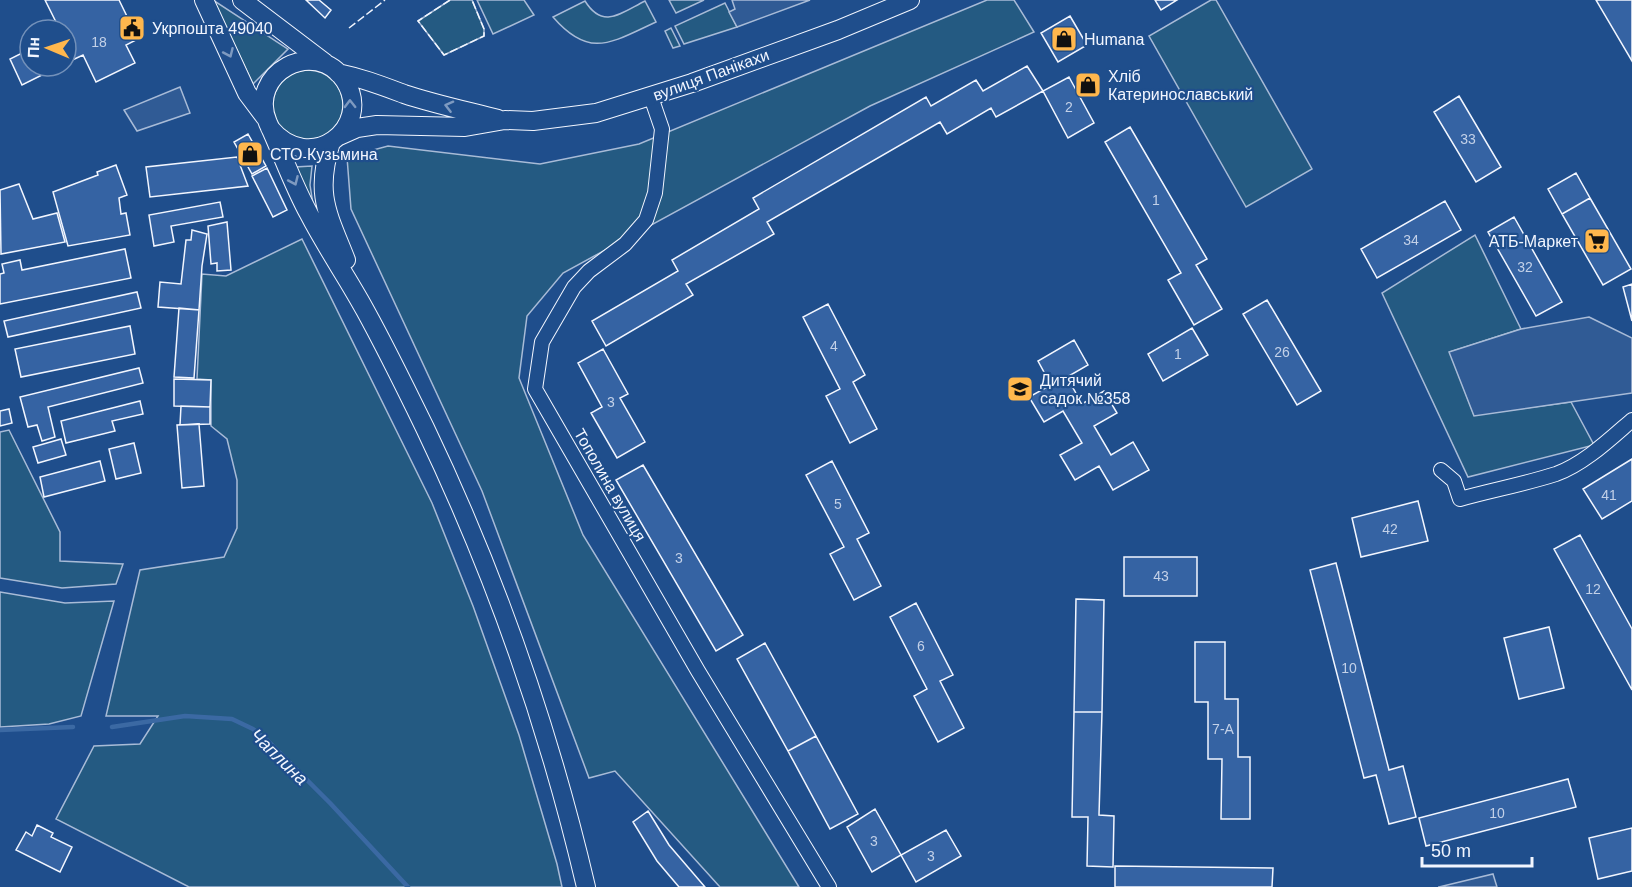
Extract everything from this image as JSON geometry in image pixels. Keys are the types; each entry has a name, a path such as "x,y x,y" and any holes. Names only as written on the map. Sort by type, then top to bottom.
{"main road":[{"path":"204,0 247,93 278,137 287,144 309,149 335,139"},
{"name":"вулиця Панікахи","path":"243,0 333,69 438,104 506,120 532,121 596,113 651,97 838,30 910,0"},
{"path":"365,309 328,214 324,197 324,165 335,139 346,126 350,116 352,104 350,92 345,82 333,69 318,62 295,63 276,75 269,84 265,95 268,123 308,213 365,309 426,430 471,531 509,628 542,726 586,887"},
{"name":"вулиця Панікахи","path":"335,139 357,128 377,125 465,127 506,120"}],"street":[{"name":"Тополина вулиця","path":"651,97 662,129 656,193 646,220 625,244 589,271 574,287 542,342 536,389 698,671 829,887"},
{"path":"1442,470 1454,481 1460,499 1557,473 1599,449 1632,420"}],"shaded area":[{"path":"213,0 288,49 253,84"},
{"path":"450,0 472,0 484,29 484,36 444,55 418,21"},
{"path":"477,0 524,0 534,15 493,34"},
{"path":"669,0 704,0 676,13"},
{"path":"732,0 810,0 737,27 729,12 735,9"},
{"path":"987,0 1014,0 1034,32 870,106 563,273 527,316 519,378 583,535 799,887 720,887 615,771 589,778 482,491 351,209 347,157 388,146 540,164 639,144"},
{"path":"1211,0 1216,0 1312,169 1246,207 1149,36"},
{"path":"585,1 592,10 606,17 620,14 645,1 656,22 614,41 590,43 566,30 553,17"},
{"path":"725,3 737,27 684,44 675,26"},
{"path":"671,28 680,46 673,48 665,31"},
{"path":"315,70 328,76 337,85 341,91 343,105 341,119 333,130 322,138 301,140 283,130 275,119 273,98 283,80 294,72"},
{"path":"180,87 190,113 137,131 124,110"},
{"path":"312,166 310,185 313,204 295,167"},
{"path":"1475,235 1521,329 1450,352 1474,415 1571,402 1594,445 1468,477 1382,293"},
{"path":"302,239 432,503 473,606 519,735 562,887 189,887 56,819 94,746 140,744 158,716 106,716 140,570 224,557 237,528 237,480 227,439 211,426 211,380 197,379 202,274 226,276"},
{"path":"1589,317 1632,338 1632,393 1474,416 1449,352 1521,329"},
{"path":"9,430 60,532 60,561 123,564 116,584 62,588 0,578 0,432"},
{"path":"0,592 65,603 114,601 81,716 49,724 0,727"},
{"path":"1493,874 1497,887 1439,887"}],"building":[{"path":"45,0 119,0 138,39 126,45 135,63 96,82 83,55 78,57 78,18 54,18"},
{"path":"306,0 319,0 331,10 325,18"},
{"path":"1155,0 1177,0 1161,10"},
{"path":"1596,0 1632,0 1632,61"},
{"name":"Humana","path":"1070,16 1087,45 1058,62 1041,33"},
{"path":"18,55 18,76 10,59"},
{"path":"1027,66 1043,91 996,117 991,108 947,134 940,122 767,222 774,234 686,284 693,295 606,346 592,321 678,271 672,260 759,209 753,198 926,97 931,106 976,80 983,91"},
{"path":"1069,77 1094,123 1068,138 1043,91"},
{"path":"19,78 36,78 22,85"},
{"path":"1459,96 1501,167 1476,182 1434,112"},
{"path":"1130,127 1207,259 1196,265 1222,309 1194,325 1168,280 1181,273 1105,142"},
{"name":"СТО Кузьмина","path":"248,134 266,166 252,174 234,142"},
{"path":"237,157 248,186 150,197 146,167"},
{"path":"116,165 127,195 119,198 121,214 126,213 130,235 68,246 53,192 98,175 97,172"},
{"path":"267,168 287,210 273,217 252,176"},
{"path":"1576,173 1590,198 1562,214 1548,189"},
{"path":"19,184 33,219 57,213 65,242 1,254 0,190"},
{"name":"АТБ-Маркет","path":"1590,198 1631,269 1603,285 1562,214"},
{"path":"1445,201 1461,230 1377,278 1361,249"},
{"path":"220,202 223,217 171,226 174,242 154,246 149,215"},
{"path":"1514,217 1562,302 1536,316 1488,232"},
{"path":"227,222 231,270 217,271 217,263 211,264 208,226"},
{"path":"192,230 207,234 199,310 158,307 160,282 181,284 186,240 191,240"},
{"path":"125,249 131,278 0,304 0,274 4,273 2,264 20,260 22,270"},
{"path":"1632,284 1632,321 1623,287"},
{"path":"137,292 141,308 8,337 4,321"},
{"path":"1267,300 1321,391 1297,405 1243,314"},
{"path":"828,304 865,375 853,382 877,429 850,443 826,396 840,389 803,317"},
{"path":"179,308 199,310 194,378 174,377"},
{"path":"130,326 135,354 21,377 15,349"},
{"path":"1192,328 1208,355 1163,381 1148,354"},
{"path":"1074,340 1088,365 1067,377 1082,404 1104,391 1117,413 1094,426 1111,455 1133,442 1149,470 1113,490 1099,466 1075,480 1060,455 1082,443 1063,411 1044,422 1029,397 1051,385 1038,361"},
{"path":"603,349 628,394 620,398 645,442 617,458 591,413 602,407 578,363"},
{"path":"139,368 143,383 48,407 55,437 42,441 37,425 28,427 20,397"},
{"path":"174,379 211,380 210,407 174,406"},
{"path":"140,401 143,414 112,421 115,431 66,443 61,421"},
{"path":"181,406 210,407 210,424 180,425"},
{"path":"9,409 12,423 0,426 0,411"},
{"path":"199,424 204,486 182,488 177,425"},
{"path":"61,439 66,455 38,463 33,447"},
{"path":"134,443 141,473 116,479 109,449"},
{"path":"1632,459 1632,501 1602,519 1583,489"},
{"path":"100,461 105,481 44,497 40,477"},
{"path":"832,461 869,533 857,539 881,586 854,600 830,554 844,547 806,475"},
{"path":"643,465 743,635 716,651 616,480"},
{"path":"1418,501 1428,541 1361,557 1352,518"},
{"path":"1580,535 1632,629 1632,690 1554,549"},
{"path":"1124,557 1197,557 1197,596 1124,596"},
{"path":"1336,563 1389,770 1403,766 1416,817 1389,824 1376,775 1364,778 1310,570"},
{"path":"1076,599 1104,600 1102,712 1074,712"},
{"path":"916,603 953,675 940,681 964,728 938,742 914,696 927,689 890,617"},
{"path":"1549,627 1564,688 1519,699 1504,638"},
{"path":"1195,642 1225,642 1225,699 1238,699 1238,757 1250,757 1250,819 1221,819 1222,759 1208,759 1208,702 1195,702"},
{"path":"765,643 816,736 788,751 737,659"},
{"path":"1074,712 1102,712 1099,815 1114,816 1113,867 1087,866 1088,817 1072,817"},
{"path":"816,736 858,814 830,829 788,751"},
{"path":"1568,779 1576,807 1426,846 1419,818"},
{"path":"875,809 901,855 872,872 847,827"},
{"path":"648,811 669,845 705,887 679,887 657,861 633,822"},
{"path":"37,825 53,833 51,837 72,847 60,872 16,850 26,832 32,836"},
{"path":"1632,828 1632,871 1598,879 1589,838"},
{"path":"946,830 961,856 916,882 901,855"},
{"path":"946,830 961,856 916,882 901,855"},
{"path":"1115,866 1273,868 1272,887 1115,887"}],"waterway":[{"name":"Чаплина","path":"112,727 185,716 232,719 253,729 330,803 408,887"},
{"path":"0,730 73,727"}],"fence":[{"path":"349,28 385,0"},
{"path":"450,0 418,21 444,55 484,36 484,29 472,0"}],"place":[{"name":"Укрпошта 49040","path":"132,28"},
{"name":"Humana","path":"1064,39"},
{"name":"Хліб Катеринославський","path":"1088,85"},
{"name":"СТО Кузьмина","path":"250,154"},
{"name":"АТБ-Маркет","path":"1597,241"},
{"name":"Дитячий садок №358","path":"1020,389"}]}
